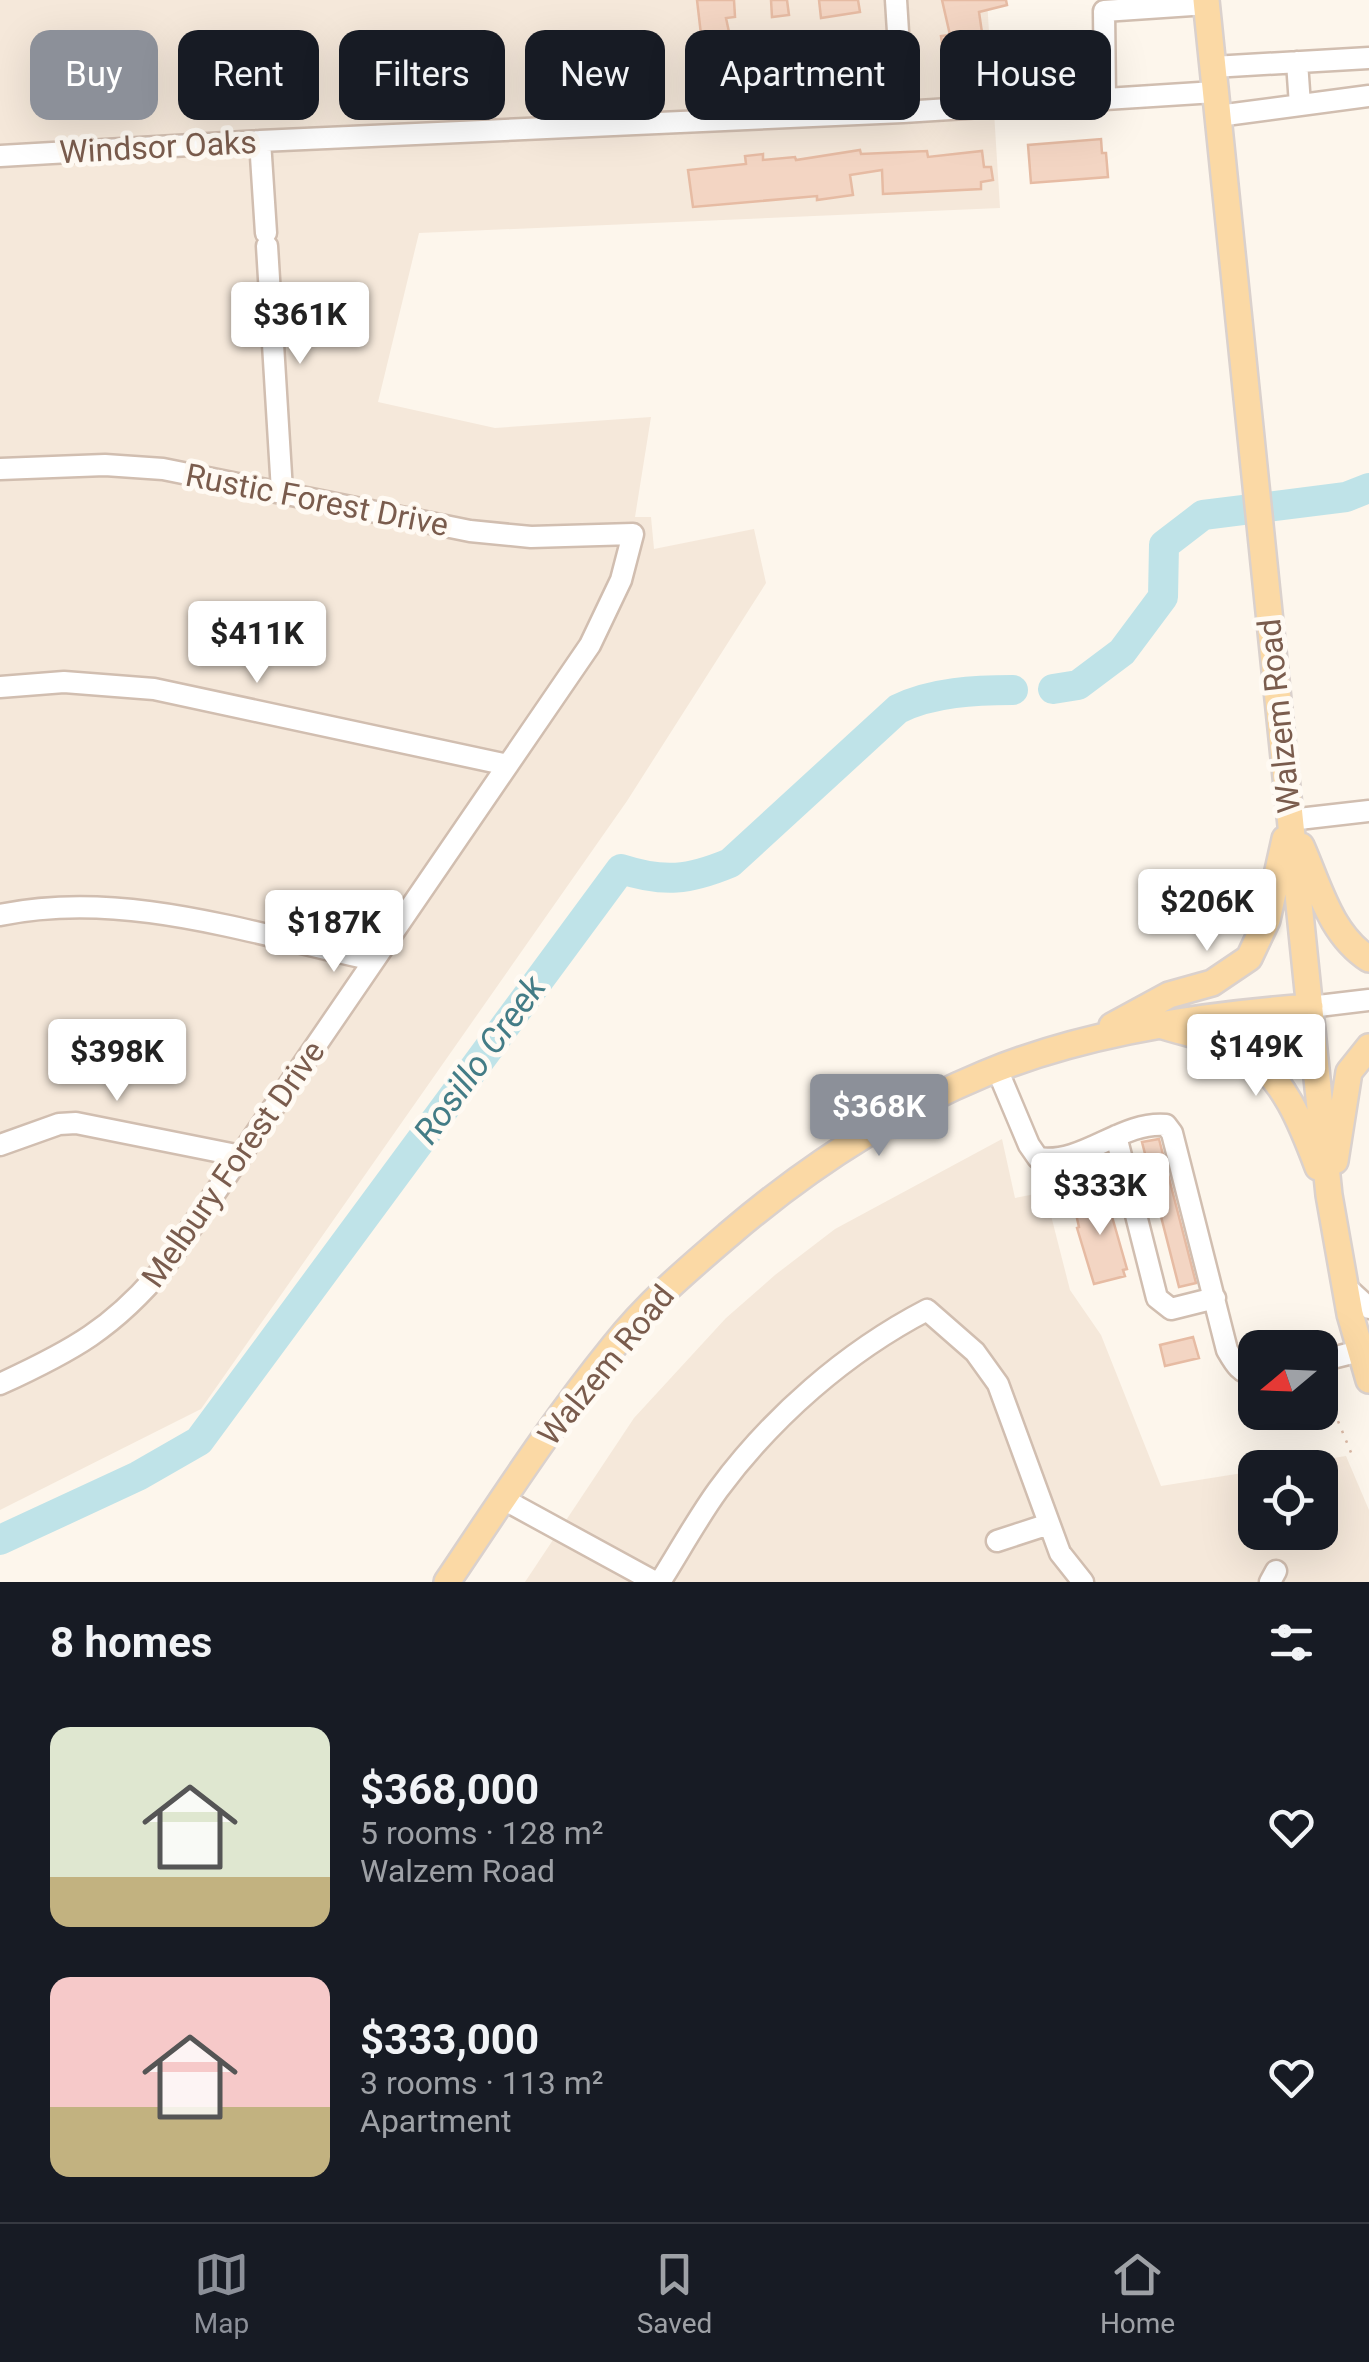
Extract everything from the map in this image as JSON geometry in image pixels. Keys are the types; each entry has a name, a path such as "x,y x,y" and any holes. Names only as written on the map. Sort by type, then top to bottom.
{"main road":[{"name":"Walzem Road","path":"447,1582 558,1418 615,1344 682,1274 810,1170 880,1126 997,1070 1161,1025 1310,1007 1206,2"},
{"path":"1290,820 1338,931 1355,950 1369,958"},
{"path":"1079,1045 1169,995 1212,983 1249,958 1268,920 1290,820"},
{"path":"1310,1007 1329,1195 1345,1286 1369,1380"},
{"path":"1161,1025 1241,1051 1264,1066 1280,1086 1329,1195"},
{"path":"1329,1195 1350,1072 1369,1047"}],"street":[{"path":"896,0 898,30"},
{"path":"1104,30 1104,11 1206,2"},
{"path":"1216,92 1298,62 1369,58"},
{"path":"1298,62 1300,105"},
{"path":"1216,92 1300,105 1369,96"},
{"name":"Windsor Oaks","path":"1111,98 1216,92"},
{"name":"Windsor Oaks","path":"0,156 726,120"},
{"path":"260,141 282,491"},
{"name":"Rustic Forest Drive","path":"0,468 105,465 163,469 470,531 530,537 634,534"},
{"name":"Melbury Forest Drive","path":"0,1384 76,1348 116,1320 165,1266 590,645 621,580 634,534"},
{"path":"0,687 64,682 154,690 508,765"},
{"path":"1290,820 1369,811"},
{"path":"0,915 62,905 102,906 161,914 374,960"},
{"path":"1310,1007 1369,1000"},
{"path":"997,1070 1038,1158 1057,1161 1116,1136 1155,1124 1166,1125 1172,1133 1227,1350 1238,1366"},
{"path":"0,1144 59,1124 76,1123 242,1156"},
{"path":"1116,1136 1157,1298 1171,1309 1215,1298"},
{"path":"1345,1286 1369,1308"},
{"path":"503,1499 658,1582 718,1491 774,1423 882,1333 927,1310 974,1352 998,1384 1060,1553 1082,1582"},
{"path":"1338,1357 1360,1351"},
{"path":"997,1541 1049,1524"}],"path":[{"path":"1338,1421 1352,1455"}],"shaded area":[{"path":"0,0 987,0 989,30 940,30 940,120 994,120 1000,208 419,233 378,402 495,428 651,417 635,517 651,517 654,549 754,529 766,583 627,801 201,1409 0,1510"},
{"path":"1002,1139 1015,1198 1045,1192 1070,1290 1101,1335 1161,1486 1238,1474 1238,1550 1338,1550 1338,1457 1346,1456 1369,1510 1369,1582 525,1582 634,1418 726,1318 835,1229"}],"building":[{"path":"697,0 734,0 735,17 726,18 729,30 700,30"},
{"path":"771,0 787,0 789,15 772,17"},
{"path":"819,0 858,0 860,12 821,18"},
{"path":"942,0 1006,0 1007,5 979,12 982,30 949,30"},
{"path":"1101,139 1108,177 1031,183 1028,145"},
{"path":"860,150 861,154 927,151 928,157 982,151 984,167 991,167 993,180 981,182 981,189 883,194 882,170 850,175 853,195 693,207 688,170 746,164 745,156 763,154 763,160 796,160"},
{"path":"1159,1139 1196,1283 1179,1287 1142,1142"},
{"path":"1105,1192 1127,1269 1123,1270 1125,1276 1094,1284 1073,1201"},
{"path":"1193,1337 1199,1358 1165,1366 1160,1345"}],"waterway":[{"name":"Rosillo Creek","path":"1053,689 1078,685 1122,652 1163,597 1164,545 1203,515 1346,497 1369,488"},
{"name":"Rosillo Creek","path":"0,1540 138,1476 199,1441 621,869 676,878 730,863 898,709 940,696 1013,690"}]}
